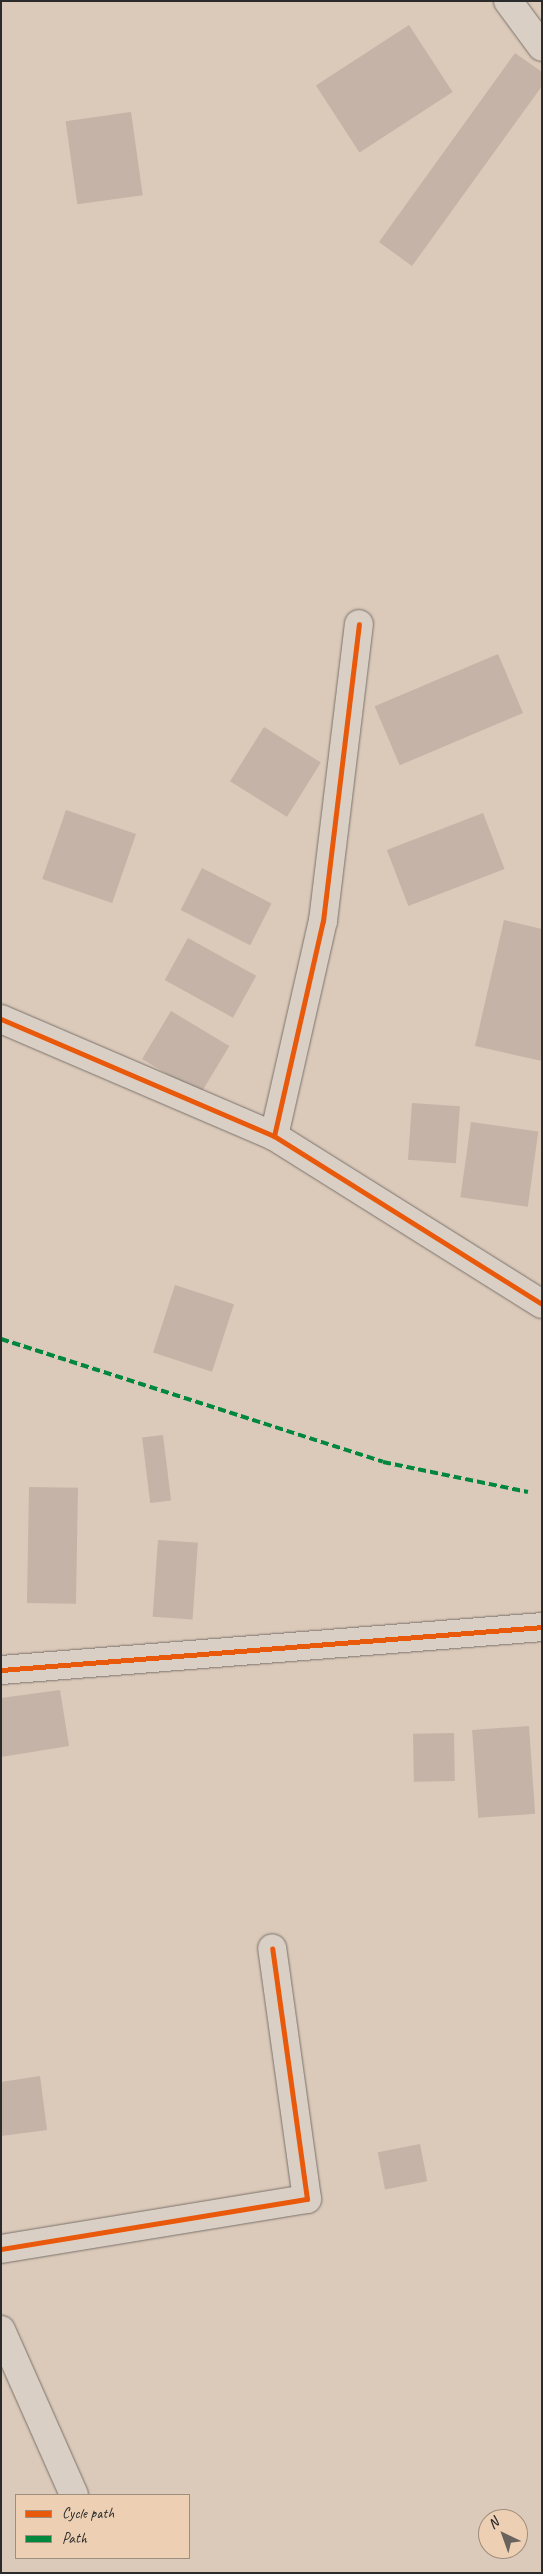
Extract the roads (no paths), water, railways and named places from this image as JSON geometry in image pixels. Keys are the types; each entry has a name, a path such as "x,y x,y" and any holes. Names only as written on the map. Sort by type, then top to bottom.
{"street":[{"path":"508,1 542,47"},
{"path":"274,1136 323,921 359,624"},
{"path":"1,1020 274,1136 542,1304"},
{"path":"1,1670 542,1627"},
{"path":"1,2249 307,2199 272,1948"},
{"path":"1,2330 74,2494"}]}
